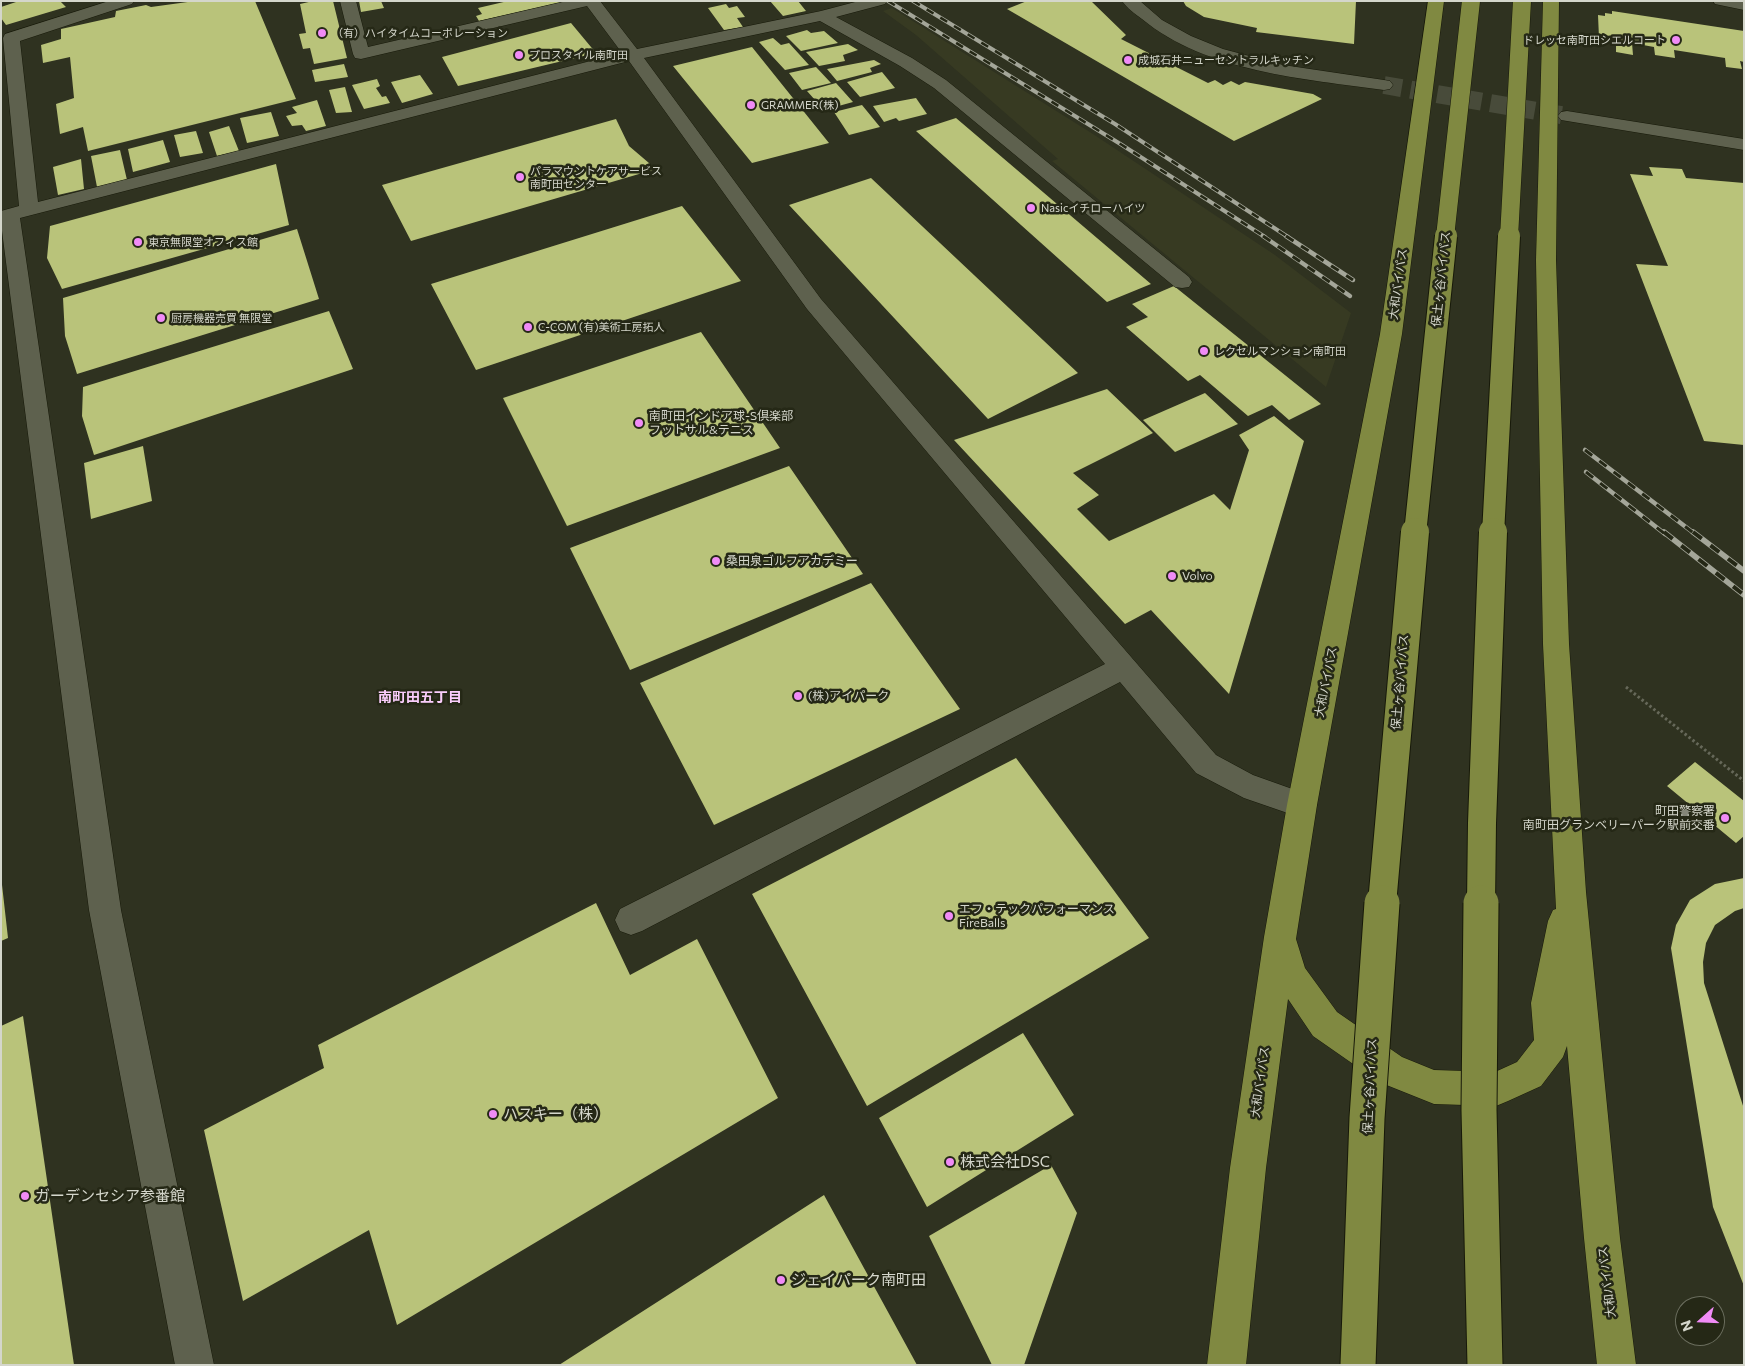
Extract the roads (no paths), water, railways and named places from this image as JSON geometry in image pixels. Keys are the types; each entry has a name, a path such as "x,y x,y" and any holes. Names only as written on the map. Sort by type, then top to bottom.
{"highway":[{"name":"保土ヶ谷バイパス","path":"1358,1365 1369,1085 1390,801 1412,553 1471,1"},
{"path":"1485,1365 1479,1110 1483,813 1491,568 1522,1"},
{"name":"大和バイパス","path":"1551,1 1546,260 1556,644 1570,892 1602,1238 1617,1365"},
{"name":"大和バイパス","path":"1226,1365 1248,1168 1280,937 1302,805 1391,334 1434,4"},
{"path":"1280,937 1291,976 1325,1024 1391,1070 1434,1087 1496,1090 1529,1074 1551,1045 1547,1003 1570,892"}],"street":[{"path":"126,1 11,38 14,214 105,910 195,1365"},
{"path":"348,1 361,54 590,1 633,55 814,304 1206,764 1244,785 1302,805"},
{"path":"14,214 633,55 880,1"},
{"path":"1130,1 1159,26 1181,40 1210,52 1240,61 1384,85"},
{"path":"830,13 940,84 1182,282"},
{"path":"1567,116 1744,145"},
{"path":"631,920 1124,667"}],"tunnel":[{"path":"1384,85 1567,116"}],"railway":[{"path":"888,1 1122,145 1265,237"},
{"path":"913,1 1115,124 1288,237"},
{"path":"1263,236 1350,296"},
{"path":"1286,236 1353,280"},
{"path":"1585,450 1695,534"},
{"path":"1586,472 1665,534"},
{"path":"1664,532 1744,595"},
{"path":"1693,532 1744,571"}],"place":[{"name":"（有）ハイタイムコーポレーション","path":"322,33"},
{"name":"ドレッセ南町田シエルコート","path":"1676,40"},
{"name":"プロスタイル南町田","path":"519,55"},
{"name":"成城石井ニューセントラルキッチン","path":"1128,60"},
{"name":"GRAMMER(株)","path":"751,105"},
{"name":"パラマウントケアサービス 南町田センター","path":"520,177"},
{"name":"Nasicイチローハイツ","path":"1031,208"},
{"name":"東京無限堂オフィス館","path":"138,242"},
{"name":"厨房機器売買 無限堂","path":"161,318"},
{"name":"C-COM (有)美術工房拓人","path":"528,327"},
{"name":"レクセルマンション南町田","path":"1204,351"},
{"name":"南町田インドア球-S倶楽部 フットサル&テニス","path":"639,423"},
{"name":"桑田泉ゴルフアカデミー","path":"716,561"},
{"name":"Volvo","path":"1172,576"},
{"name":"(株)アイパーク","path":"798,696"},
{"name":"町田警察署 南町田グランベリーパーク駅前交番","path":"1725,818"},
{"name":"エフ・テックパフォーマンス FireBalls","path":"949,916"},
{"name":"ハスキー（株）","path":"493,1114"},
{"name":"株式会社DSC","path":"950,1162"},
{"name":"ガーデンセシア参番館","path":"25,1196"},
{"name":"ジェイパーク南町田","path":"781,1280"}],"district":[{"name":"南町田五丁目","path":"420,697"}]}
